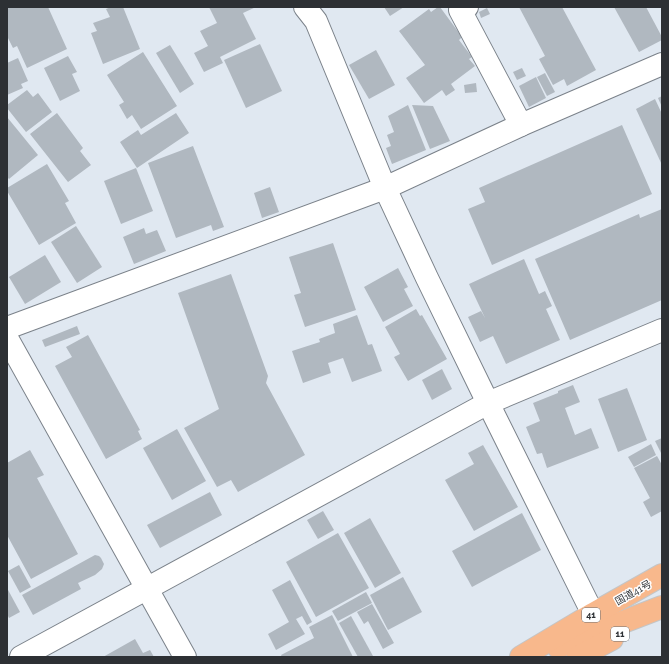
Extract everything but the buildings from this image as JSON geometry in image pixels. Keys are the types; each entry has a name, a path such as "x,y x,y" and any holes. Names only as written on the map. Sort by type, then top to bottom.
{"highway":[{"name":"国道41号","path":"521,657 662,575"},
{"path":"530,657 662,607"},
{"name":"11","path":"578,657 662,611"}],"street":[{"path":"305,7 316,21 385,188 488,403 593,614"},
{"path":"467,7 460,10 521,125"},
{"path":"7,328 385,188 521,125 662,64"},
{"path":"21,657 488,403 662,330"},
{"path":"7,338 185,657"}]}
